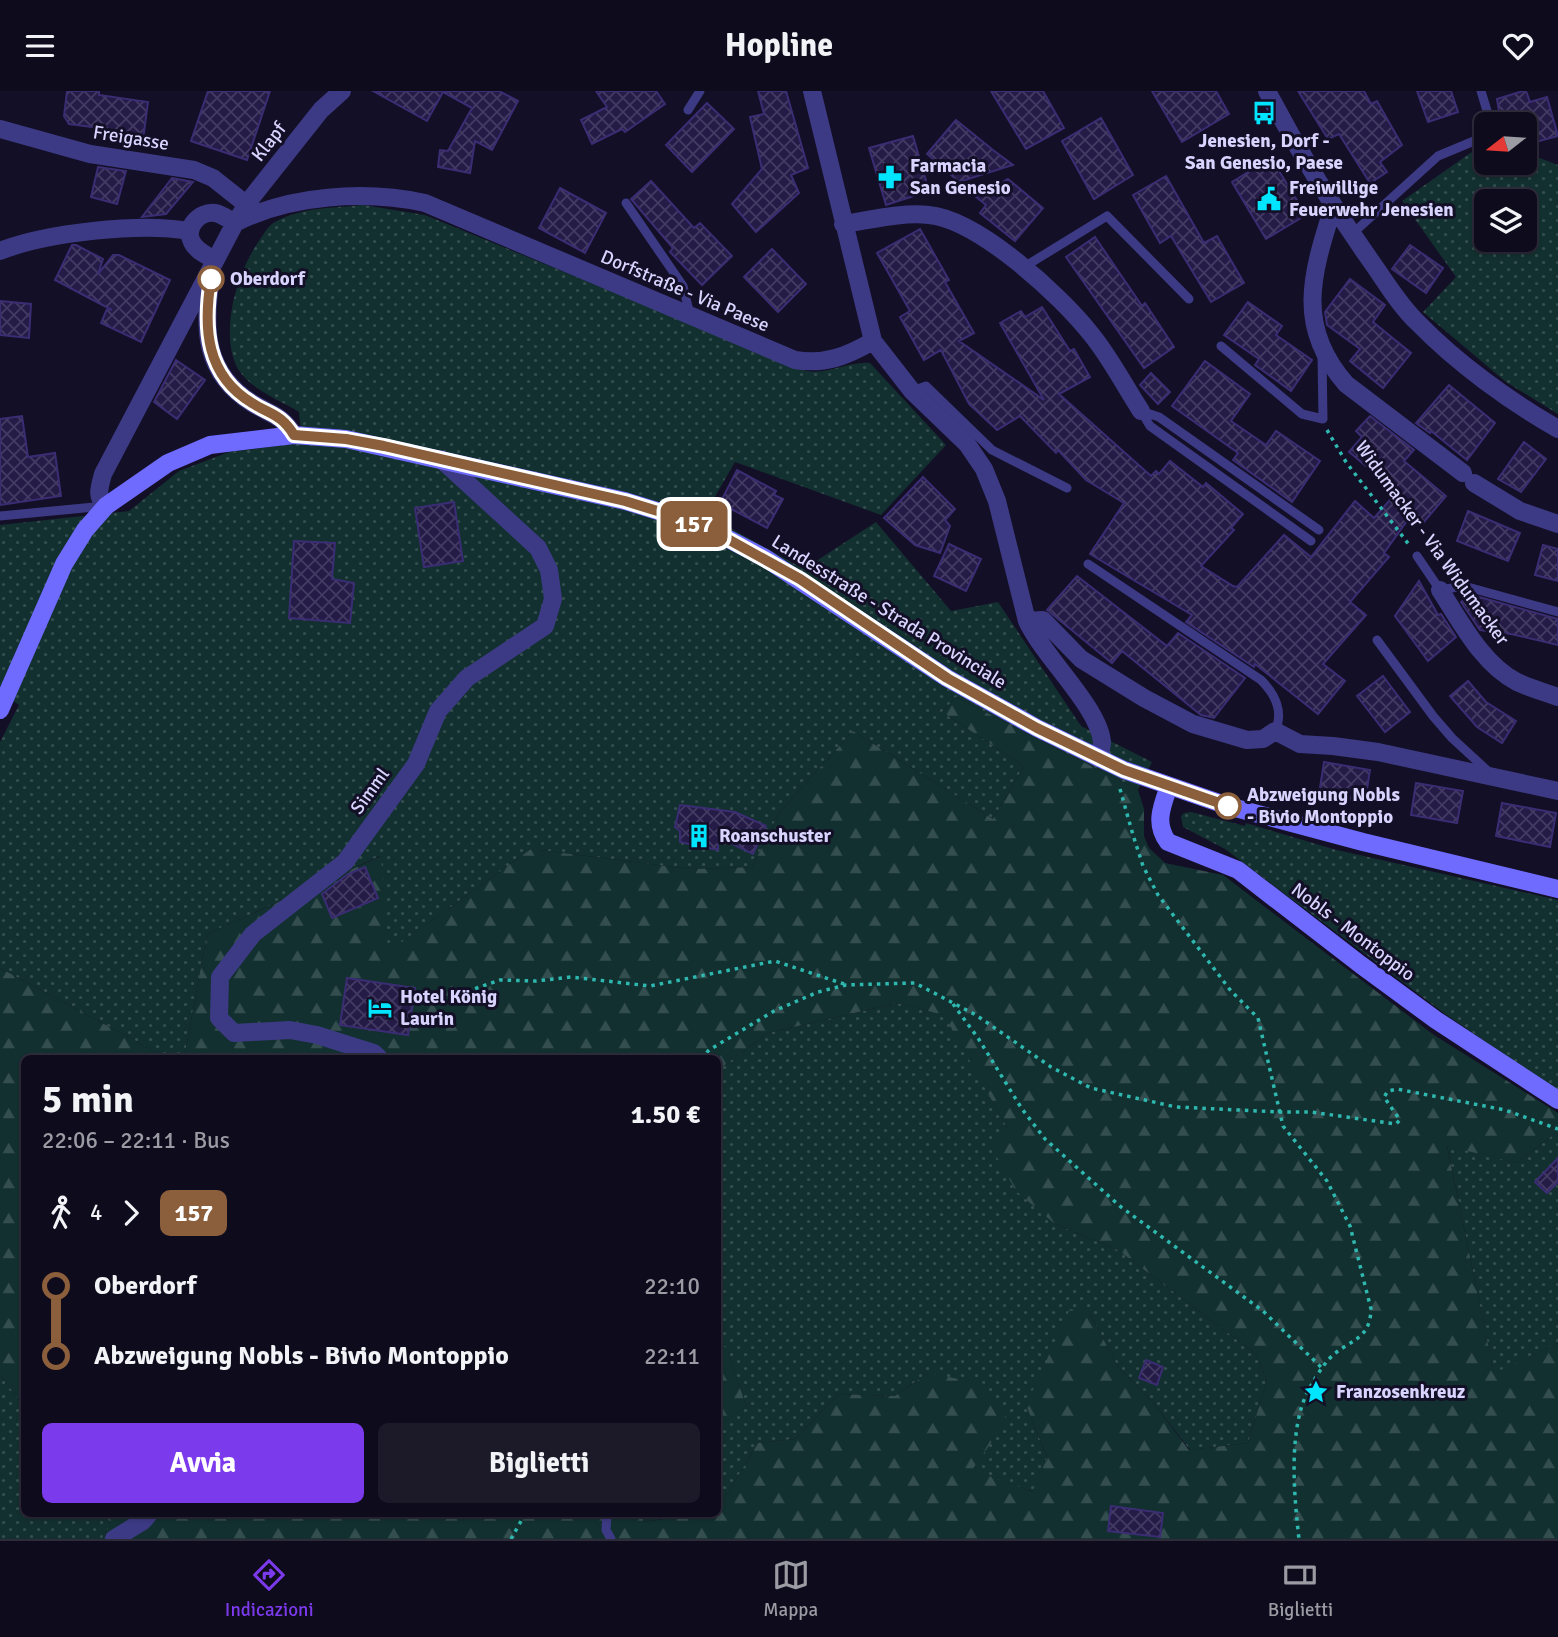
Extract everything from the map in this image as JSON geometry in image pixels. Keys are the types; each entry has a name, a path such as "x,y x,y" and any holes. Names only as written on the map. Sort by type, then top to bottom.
{"main road":[{"name":"Landesstraße - Strada Provinciale","path":"0,710 64,564 85,530 106,506 167,463 211,445 294,435 346,439 625,501 677,517 715,532 765,558 947,678 1037,728 1124,770 1228,806 1558,889"},
{"name":"Nobls - Montoppio","path":"1169,786 1159,824 1168,842 1238,870 1436,1020 1558,1100"}],"street":[{"name":"Klapf","path":"235,223 321,110 342,91"},
{"path":"812,91 873,341 912,391 967,444 984,469 997,501 1027,621 1034,637 1075,690 1097,724 1102,746 1098,758"},
{"path":"1267,91 1333,207 1418,323 1512,400 1558,429"},
{"name":"Freigasse","path":"0,129 90,154 194,170 213,178 247,205"},
{"name":"Dorfstraße - Via Paese","path":"235,223 288,204 354,196 404,199 425,203 795,360 813,363 832,360 873,341"},
{"name":"Widumacker - Via Widumacker","path":"1333,207 1315,264 1311,291 1313,318 1322,350 1335,372 1346,384 1468,478 1520,511 1558,524"},
{"path":"106,506 100,501 99,493 103,474 235,223 215,213 204,214 192,223 190,241 214,260"},
{"path":"843,224 906,215 930,215 967,227 1023,268 1093,335 1141,411"},
{"path":"0,251 37,241 128,228 165,227 189,231"},
{"path":"214,260 207,317 212,356 219,372 229,386 252,404 278,415 294,435"},
{"name":"Simml","path":"376,1055 317,1035 290,1030 234,1033 219,1018 220,977 253,934 345,862 416,764 438,711 467,678 545,626 553,599 549,570 538,548 441,459"},
{"name":"Widumacker - Via Widumacker","path":"1440,590 1473,639 1498,668 1517,682 1558,697"},
{"path":"1027,621 1044,620 1081,659 1144,698 1193,723 1247,740 1263,739 1275,731 1300,744 1355,748 1558,791"},
{"path":"114,1539 146,1517"}],"lane":[{"path":"688,110 700,91"},
{"path":"1481,91 1487,112"},
{"path":"1352,234 1437,156 1474,141"},
{"path":"626,203 684,286 690,317"},
{"path":"1023,268 1107,216 1189,299"},
{"path":"1221,346 1302,414 1323,419"},
{"name":"Widumacker - Via Widumacker","path":"1322,350 1323,419"},
{"path":"912,391 926,386 992,450 1066,488"},
{"path":"1141,411 1159,417 1320,530"},
{"path":"1141,411 1150,426 1311,541"},
{"path":"0,516 106,506"},
{"name":"Widumacker - Via Widumacker","path":"1417,556 1440,590"},
{"path":"1088,563 1261,680 1269,688 1278,707 1278,724 1275,731"},
{"path":"1440,590 1464,586 1558,612"},
{"path":"1377,641 1433,716 1452,738 1494,777"},
{"path":"607,1517 607,1530 611,1539"}],"path":[{"name":"Widumacker - Via Widumacker","path":"1323,419 1335,447 1417,556"},
{"path":"1124,770 1120,785 1121,796 1143,866 1158,895 1212,968 1231,992 1258,1018 1283,1126 1327,1181 1350,1226 1371,1309 1371,1323 1366,1331 1338,1351 1322,1368 1303,1402 1294,1437 1299,1539"},
{"path":"451,997 500,980 536,981 571,977 650,986 775,961 846,985"},
{"path":"705,1055 774,1011 818,992 846,985 915,983 976,1014 1051,1067 1091,1088 1176,1107 1311,1111 1396,1125 1400,1120 1384,1097 1388,1091 1397,1089 1505,1110 1558,1129"},
{"path":"952,1002 1022,1109 1045,1139 1121,1207 1264,1311 1322,1368"},
{"path":"511,1539 523,1517"}],"green space":[{"path":"1474,150 1474,175 1537,175 1537,157 1558,165 1558,414 1506,382 1423,312 1456,277 1402,201"},
{"path":"363,205 425,215 806,371 870,363 946,445 881,515 735,462 705,514 804,569 876,522 951,611 998,602 1081,726 1152,762 1138,790 956,697 942,712 1024,766 993,819 853,731 779,813 752,867 690,869 531,849 387,953 380,856 207,934 185,1055 162,1055 0,968 0,742 19,705 0,692 0,525 129,511 179,471 229,452 302,443 299,412 257,388 238,369 232,354 230,319 238,283 245,266 273,223 296,213"},
{"path":"956,697 1138,790 1144,809 1144,836 1149,848 1165,863 1223,875 1434,1035 1558,1113 1558,1131 1517,1163 1447,1146 1494,1373 1558,1343 1558,1539 102,1539 111,1524 106,1517 643,1517 643,1522 679,1517 721,1517 721,1504 758,1443 795,1439 839,1394 895,1396 928,1373 985,1384 1007,1420 972,1470 1033,1492 1047,1457 1026,1405 1070,1309 1089,1312 1118,1367 1155,1405 1189,1450 1248,1443 1267,1380 1256,1354 1118,1250 1055,1224 1016,1191 990,1145 1009,1131 944,1015 897,1003 768,1033 721,1068 721,1055 185,1055 207,934 381,856 388,952 531,849 690,869 752,867 779,813 853,731 993,819 1024,766 942,712"},
{"path":"1191,812 1245,826 1246,823 1333,849 1558,900 1558,1091 1445,1014 1225,849 1183,827 1181,816"},
{"path":"0,968 162,1055 21,1055 21,1403 0,1374"},
{"path":"897,1003 945,1015 1009,1131 1055,1224 1118,1250 1256,1354 1267,1380 1248,1443 1190,1450 1155,1405 1118,1367 1089,1312 1026,1405 1047,1457 1034,1492 971,1471 928,1373 895,1396 839,1394 795,1439 758,1443 721,1504 721,1425 746,1406 727,1349 721,1346 721,1068 768,1033"},
{"path":"1558,1131 1558,1343 1494,1374 1447,1145 1517,1163"},
{"path":"721,1345 727,1348 746,1406 721,1425"},
{"path":"0,1374 21,1403 21,1517 106,1517 111,1524 102,1539 0,1539"},
{"path":"643,1517 678,1517 642,1522"}],"building":[{"path":"67,91 99,91 99,95 148,102 143,140 107,135 108,129 69,124 64,116"},
{"path":"208,91 270,91 247,160 191,141"},
{"path":"373,91 499,91 518,101 492,150 475,141 470,173 438,167 440,150 448,151 472,108 443,92 427,121"},
{"path":"596,91 656,91 665,104 625,132 622,129 592,144 581,120 607,107"},
{"path":"758,91 786,91 808,168 791,175 799,193 756,232 732,204 762,169 750,117 764,114"},
{"path":"991,91 1043,91 1064,128 1026,149"},
{"path":"1152,91 1216,91 1229,114 1182,142"},
{"path":"1298,91 1364,91 1371,104 1377,101 1402,145 1380,162 1387,172 1370,183 1339,134 1328,139"},
{"path":"1417,91 1451,91 1458,112 1428,122"},
{"path":"1523,91 1526,91 1530,102 1547,97 1558,136 1537,142 1537,112 1499,112 1497,99"},
{"path":"707,103 734,129 692,172 666,145"},
{"path":"1101,118 1133,175 1094,199 1062,141"},
{"path":"956,120 1013,165 959,182 927,154"},
{"path":"913,136 929,191 886,205 869,148"},
{"name":"Freiwillige Feuerwehr Jenesien","path":"1271,158 1306,215 1266,239 1232,182"},
{"path":"98,167 126,171 117,204 91,197"},
{"path":"1166,176 1204,243 1217,236 1244,283 1211,302 1171,236 1160,243 1133,195"},
{"path":"172,178 193,182 166,214 142,217"},
{"path":"1008,179 1043,208 1015,241 980,213 986,205 976,197"},
{"path":"651,181 694,228 700,223 732,256 702,285 670,252 673,248 631,199"},
{"path":"560,188 606,213 585,253 539,228"},
{"path":"920,229 949,280 945,282 974,333 959,341 1044,400 1000,323 1021,311 1025,317 1042,307 1070,351 1074,349 1090,377 1059,394 1151,476 1156,471 1159,474 1170,461 1203,487 1206,483 1243,514 1231,528 1234,530 1201,566 1233,586 1237,587 1284,535 1311,557 1355,501 1374,518 1397,492 1349,452 1362,437 1356,431 1370,416 1414,450 1404,461 1446,496 1423,523 1412,514 1384,553 1389,557 1350,602 1366,615 1323,664 1345,681 1318,714 1255,664 1254,667 1186,622 1192,615 1090,554 1124,503 1086,480 1020,416 997,430 969,404 941,350 924,360 900,317 910,311 877,253"},
{"path":"1095,237 1142,306 1145,303 1174,347 1144,368 1066,257"},
{"path":"72,245 103,259 98,274 113,255 119,255 170,280 141,342 101,323 107,309 112,310 55,280"},
{"path":"1410,245 1443,268 1426,293 1392,269"},
{"path":"772,249 806,284 778,312 744,277"},
{"path":"1350,279 1385,305 1373,322 1411,353 1383,388 1350,361 1360,349 1327,325 1325,312"},
{"path":"0,301 31,304 29,338 0,335"},
{"path":"1248,302 1282,326 1276,335 1312,360 1291,391 1255,365 1259,359 1224,335"},
{"path":"176,360 205,380 177,419 154,402"},
{"path":"1205,361 1250,394 1231,421 1266,445 1276,431 1320,461 1292,502 1233,460 1238,453 1172,406"},
{"path":"1151,373 1170,392 1158,404 1140,385"},
{"path":"1449,385 1495,423 1467,460 1431,431 1430,433 1416,423"},
{"path":"22,416 28,457 55,453 61,496 0,505 0,419"},
{"path":"1524,442 1546,459 1521,492 1498,479"},
{"path":"737,470 776,491 774,495 783,499 767,528 720,503"},
{"path":"923,477 955,509 945,520 950,526 940,553 915,545 884,518"},
{"path":"454,502 463,561 424,567 415,508"},
{"path":"1468,511 1520,533 1508,561 1457,541"},
{"path":"294,541 335,543 332,579 354,583 350,623 289,618"},
{"path":"949,544 981,559 966,591 934,576"},
{"path":"1543,545 1558,549 1558,581 1535,575"},
{"path":"1077,576 1167,646 1178,633 1245,678 1214,718 1201,715 1122,651 1112,663 1047,610"},
{"path":"1419,581 1438,615 1441,614 1456,637 1428,661 1395,616"},
{"path":"1472,595 1558,619 1558,645 1480,630 1461,602"},
{"path":"1383,676 1410,712 1385,732 1357,696"},
{"path":"1468,681 1486,702 1516,721 1502,743 1477,727 1450,696"},
{"path":"1324,762 1370,770 1365,802 1319,794"},
{"path":"1416,783 1463,791 1457,823 1411,815"},
{"path":"1502,803 1556,813 1550,847 1496,836"},
{"path":"680,805 735,812 766,826 753,854 718,837 718,850 680,842 680,831 675,827"},
{"path":"365,867 378,898 332,918 322,894 348,874"},
{"path":"347,978 415,988 408,1035 340,1025"},
{"path":"1558,1158 1558,1182 1547,1193 1535,1182"},
{"path":"1146,1360 1163,1367 1157,1385 1139,1378"},
{"path":"1111,1506 1163,1513 1160,1537 1108,1531"}],"bus line":[{"name":"157","path":"211,279 207,325 212,356 219,372 229,386 252,404 278,415 294,435 346,439 384,446 625,501 715,532 800,579 947,678 1037,728 1124,770 1228,806"}],"place":[{"name":"Jenesien, Dorf - San Genesio, Paese","path":"1264,113"},
{"name":"Farmacia San Genesio","path":"890,177"},
{"name":"Freiwillige Feuerwehr Jenesien","path":"1269,199"},
{"name":"Oberdorf","path":"211,279"},
{"name":"Abzweigung Nobls - Bivio Montoppio","path":"1228,806"},
{"name":"Roanschuster","path":"699,836"},
{"name":"Hotel König Laurin","path":"380,1008"},
{"name":"Franzosenkreuz","path":"1316,1392"}]}
